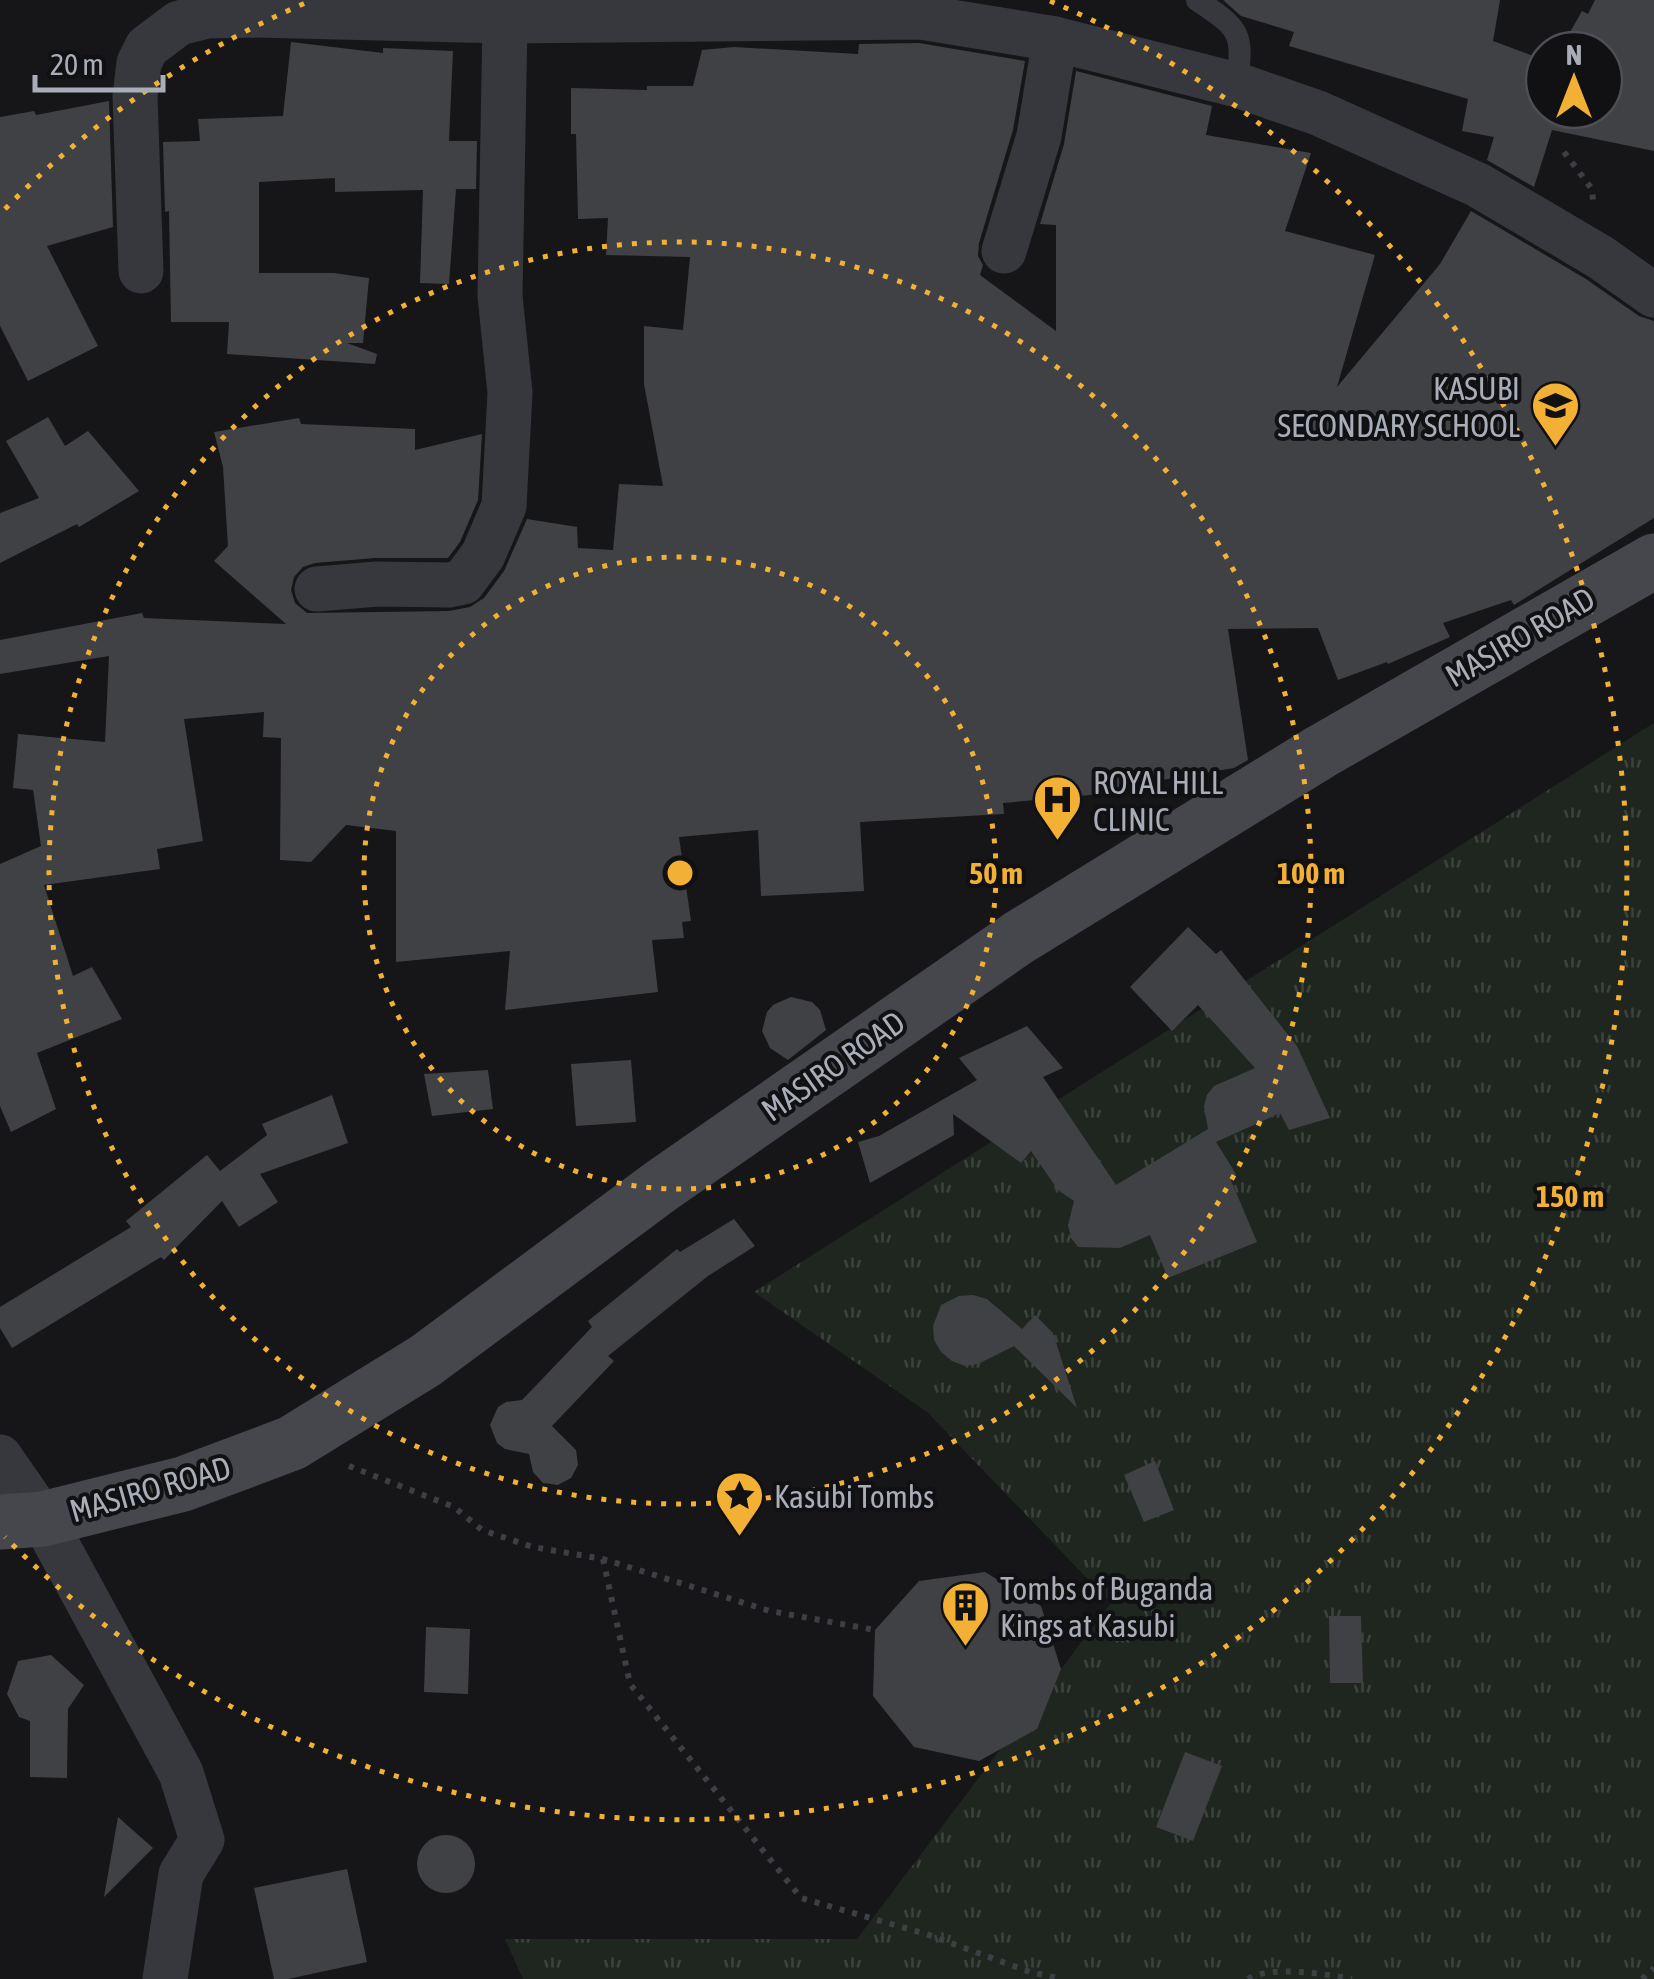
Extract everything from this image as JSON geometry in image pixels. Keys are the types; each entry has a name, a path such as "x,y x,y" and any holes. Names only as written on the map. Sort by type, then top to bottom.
{"main road":[{"name":"MASIRO ROAD","path":"22,1520 184,1484 292,1443 425,1362 660,1186 1018,938 1322,751 1654,561"}],"street":[{"path":"141,271 135,96 139,63 147,47 178,22 208,16 250,15 504,20 921,17 1055,39 1237,86 1318,113 1478,185 1600,257 1654,294"},
{"path":"317,590 463,582 483,555 504,506 510,392 500,296 504,20"},
{"path":"1004,251 1040,136 1055,39"},
{"path":"0,1457 22,1520 181,1772 202,1840 181,1874 166,1979"}],"lane":[{"path":"1198,0 1236,30 1241,47 1237,86"}],"path":[{"path":"292,1443 454,1507 482,1530 533,1547 603,1559 770,1610 875,1630"},
{"path":"603,1559 630,1684 801,1898 1062,1979"},
{"path":"1642,1979 1654,1968"},
{"path":"1248,1979 1258,1973 1352,1979"}],"green space":[{"path":"1654,723 1654,1979 523,1979 505,1939 857,1939 1111,1603 927,1412 754,1292"}],"building":[{"path":"1223,0 1500,0 1493,41 1524,53 1524,130 1552,130 1534,187 1487,160 1494,137 1462,131 1468,99 1289,46 1294,32 1241,16"},
{"path":"1595,0 1654,0 1654,151 1552,130 1624,130 1624,30 1571,30 1582,11 1588,14"},
{"path":"291,42 383,53 383,48 453,51 449,141 477,141 476,189 456,189 449,284 420,283 423,190 335,192 335,178 259,182 259,273 334,273 369,278 363,343 347,343 377,354 375,364 227,354 229,322 171,322 163,142 200,141 198,119 283,116"},
{"path":"919,43 1025,61 1013,130 979,243 978,256 983,265 980,275 1056,331 1056,225 1040,224 1064,144 1076,71 1212,106 1206,135 1311,153 1285,231 1375,255 1337,387 1440,264 1471,211 1586,279 1639,316 1654,321 1654,518 1514,605 1511,600 1443,623 1450,637 1338,680 1318,628 1228,629 1248,760 1234,768 1144,783 1145,790 1003,803 1004,814 860,822 864,891 761,896 758,830 679,837 691,921 682,922 684,938 652,940 658,992 505,1010 510,951 396,962 396,831 346,825 311,862 280,860 281,738 263,737 264,712 184,719 203,841 157,849 160,869 44,885 73,976 92,967 122,1019 37,1053 56,1109 11,1132 0,1106 0,864 41,846 33,790 13,788 18,734 105,742 109,656 0,674 0,640 142,613 144,618 286,624 214,561 228,546 223,467 214,432 299,418 301,424 415,429 415,450 482,434 478,500 460,542 448,558 375,558 303,567 294,577 291,590 295,603 307,613 449,611 470,607 484,598 504,571 527,519 577,527 578,548 613,550 619,484 663,486 644,384 644,326 683,330 690,257 606,255 608,218 578,219 571,88 647,90 647,86 693,86 702,50 734,47 858,54 859,44"},
{"path":"109,101 113,227 47,246 98,346 28,381 0,326 0,117 34,111 36,115"},
{"path":"48,417 65,446 88,431 139,491 79,527 77,524 0,563 0,513 39,498 6,441"},
{"path":"1188,927 1216,954 1221,950 1297,1046 1330,1118 1289,1130 1280,1113 1216,1142 1236,1174 1230,1178 1257,1242 1168,1278 1150,1235 1120,1248 1078,1247 1068,1225 1074,1201 1058,1190 1031,1151 1021,1163 953,1114 954,1135 870,1183 858,1142 879,1136 977,1080 959,1058 1027,1026 1063,1068 1043,1077 1116,1185 1208,1129 1204,1106 1207,1095 1214,1086 1255,1068 1198,1005 1172,1031 1130,987"},
{"path":"791,997 812,1002 820,1010 826,1030 788,1060 770,1048 762,1031 767,1012"},
{"path":"631,1060 636,1122 576,1126 571,1064"},
{"path":"488,1070 493,1109 432,1116 424,1074"},
{"path":"332,1095 348,1143 260,1174 278,1202 239,1227 222,1201 164,1260 161,1257 12,1348 0,1328 0,1307 131,1227 126,1221 207,1155 220,1171 267,1135 262,1124"},
{"path":"734,1219 755,1246 708,1276 608,1356 614,1361 552,1426 576,1450 578,1465 571,1478 558,1485 543,1483 533,1472 529,1454 505,1449 497,1443 490,1425 498,1407 522,1400 592,1327 588,1321 677,1249 680,1252"},
{"path":"959,1296 987,1299 1022,1329 1035,1315 1053,1333 1077,1408 1014,1346 978,1364 965,1366 941,1352 934,1340 933,1326 941,1305"},
{"path":"1155,1461 1174,1510 1144,1522 1124,1475"},
{"name":"Tombs of Buganda Kings at Kasubi","path":"985,1572 1041,1606 1061,1669 1037,1729 979,1761 914,1747 873,1696 875,1630 919,1581"},
{"path":"1329,1616 1361,1616 1363,1683 1330,1683"},
{"path":"426,1627 470,1629 468,1694 424,1692"},
{"path":"51,1655 84,1685 68,1709 67,1778 30,1777 30,1721 19,1717 7,1694 18,1661"},
{"path":"1185,1752 1222,1766 1193,1841 1156,1827"},
{"path":"118,1817 153,1848 104,1897"},
{"path":"446,1835 466,1844 475,1864 466,1884 446,1893 426,1884 417,1864 426,1844"},
{"path":"347,1869 367,1962 274,1979 254,1888"}],"place":[{"name":"KASUBI SECONDARY SCHOOL","path":"1555,448"},
{"name":"ROYAL HILL CLINIC","path":"1058,842"},
{"name":"Kasubi Tombs","path":"739,1538"},
{"name":"Tombs of Buganda Kings at Kasubi","path":"965,1648"}]}
